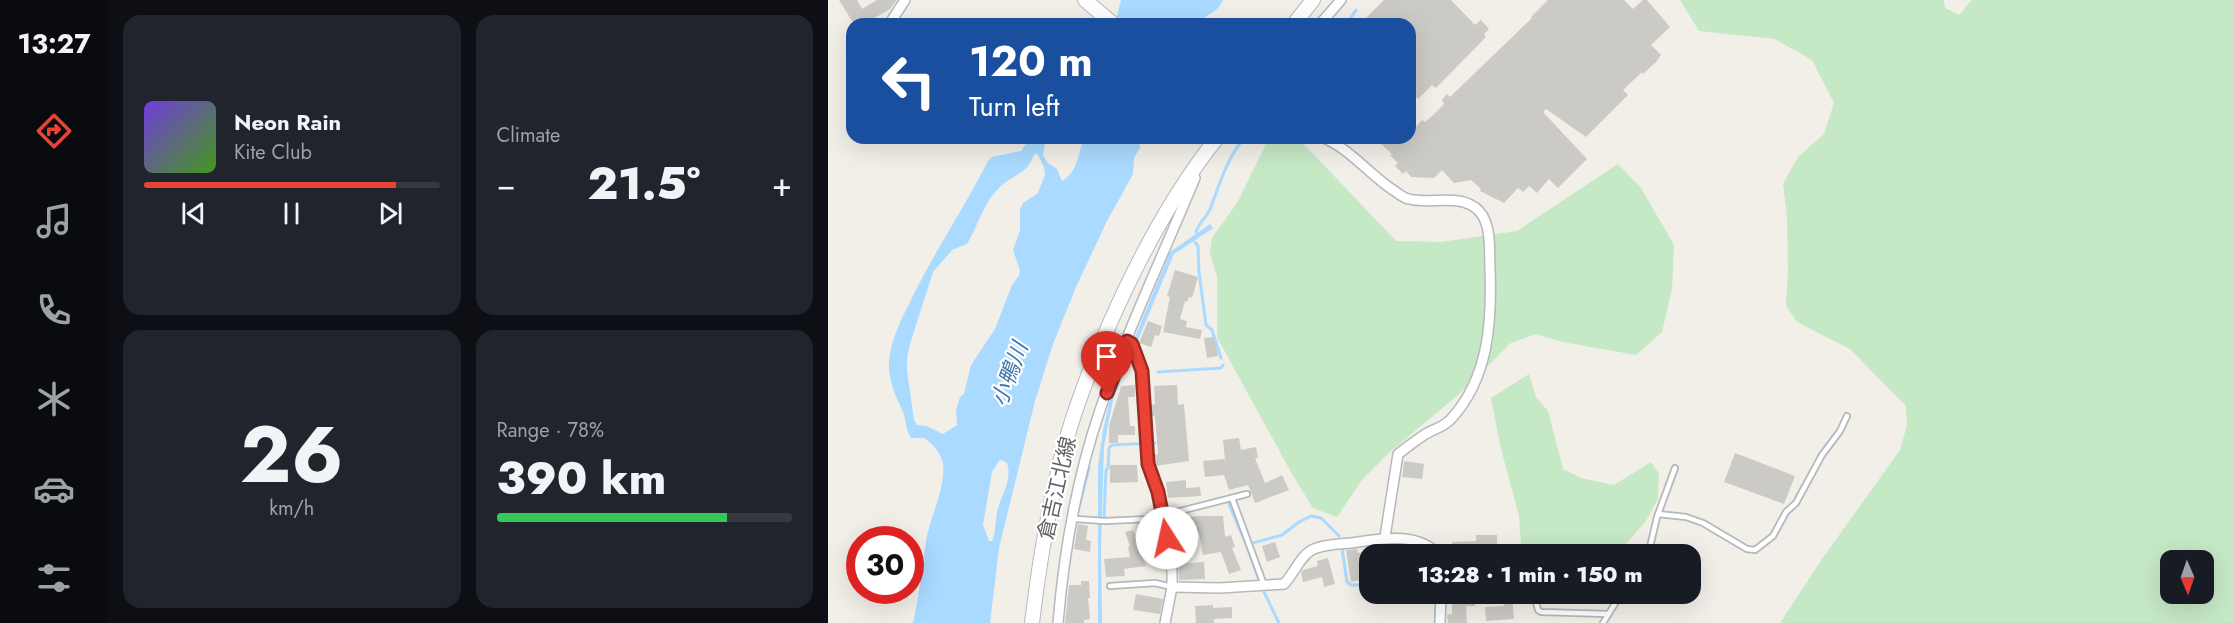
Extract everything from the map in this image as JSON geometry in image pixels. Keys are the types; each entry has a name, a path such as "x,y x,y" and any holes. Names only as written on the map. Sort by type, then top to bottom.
{"main road":[{"path":"1085,0 1106,18"},
{"path":"1299,18 1313,0"},
{"name":"倉吉江北線","path":"1032,623 1050,511 1071,423 1090,368 1151,237 1192,171 1212,144"}],"street":[{"path":"893,18 905,0"},
{"path":"1325,18 1341,0"},
{"path":"1338,144 1384,185 1406,199 1455,201 1472,205 1485,219 1489,240 1490,321 1486,352 1479,373 1451,419 1442,427 1423,435 1398,454 1385,537"},
{"path":"1058,623 1062,576 1081,478 1100,410 1195,178 1192,171"},
{"path":"1127,341 1132,344 1142,371 1148,464 1163,515 1172,587 1165,623"},
{"path":"1172,587 1284,584 1303,558 1313,549 1385,537 1425,544"},
{"path":"1440,623 1441,604"}],"lane":[{"path":"1658,514 1686,517 1703,523 1747,549 1755,550 1773,536 1786,512 1796,503 1822,455 1840,431 1847,416"},
{"path":"1651,544 1658,514 1675,468"},
{"path":"1076,519 1125,521 1163,515 1247,494"},
{"path":"1232,498 1265,586"},
{"path":"1110,586 1155,583 1172,587"},
{"path":"1536,604 1541,612 1608,614"},
{"path":"1603,623 1614,604"}],"green space":[{"path":"1680,0 1944,0 1945,8 1959,15 1972,0 2233,0 2233,623 1780,623 1822,559 1900,450 1907,425 1906,406 1850,349 1797,322 1786,306 1787,217 1783,184 1798,157 1824,134 1834,103 1812,60 1775,39 1699,31"},
{"path":"1266,144 1304,144 1396,241 1441,242 1517,231 1618,164 1641,188 1674,245 1672,289 1662,332 1636,355 1563,342 1536,334 1511,343 1457,396 1392,450 1362,480 1337,517 1313,508 1217,337 1217,276 1210,253 1212,238 1237,203"},
{"path":"1529,374 1536,397 1548,411 1563,469 1581,478 1614,485 1651,462 1659,474 1658,499 1646,521 1626,544 1521,544 1519,516 1501,449 1491,398"}],"water":[{"path":"1121,0 1223,0 1204,18 1116,18"},
{"name":"小鴨川","path":"1026,144 1045,144 1043,155 1048,163 1057,169 1062,181 1071,173 1082,144 1140,144 1140,148 1134,158 1133,174 1107,221 1076,287 1053,344 1035,401 999,548 990,623 913,623 917,604 924,604 924,556 928,532 940,492 943,464 930,443 924,438 911,438 909,435 893,388 889,363 894,338 921,281 992,157 1021,151","holes":["1037,153 1045,175 1038,193 1023,203 1020,209 1020,230 1013,250 1020,270 1019,276 1012,285 995,329 971,365 964,394 960,397 956,410 957,425 943,434 926,426 917,425 914,420 907,358 933,272 952,250 967,244 994,193 1004,183 1024,170","1002,460 1007,463 1008,470 993,538 989,541 983,525 992,472"]},
{"path":"1210,224 1213,228 1174,254 1113,400 1104,446 1101,547 1102,623 1098,623 1098,467 1111,395 1170,252"}],"building":[{"path":"839,0 857,0 862,9 877,0 897,0 890,9 874,18 850,18"},
{"path":"1384,0 1451,0 1475,25 1481,20 1489,29 1484,34 1486,37 1436,88 1432,85 1418,99 1416,97 1416,18 1366,18"},
{"path":"1548,0 1624,0 1633,9 1643,0 1647,0 1670,27 1651,45 1661,55 1656,62 1623,90 1628,95 1586,137 1546,109 1543,112 1587,159 1558,188 1549,179 1537,193 1529,186 1523,192 1518,188 1504,203 1480,191 1481,189 1471,180 1454,183 1442,170 1434,178 1411,177 1406,171 1403,174 1395,166 1398,163 1390,155 1392,154 1381,144 1416,144 1416,126 1422,120 1425,122 1430,118 1444,104 1442,100 1447,94 1450,97"},
{"path":"1175,270 1198,277 1192,298 1189,297 1187,302 1185,301 1180,319 1187,321 1186,327 1202,330 1200,339 1163,332 1170,297 1167,296"},
{"path":"1148,321 1162,326 1159,336 1155,335 1151,347 1139,343"},
{"path":"1214,337 1218,356 1207,358 1204,338"},
{"path":"1135,385 1135,397 1128,397 1130,426 1135,426 1135,435 1118,435 1118,443 1109,443 1109,426 1121,386"},
{"path":"1177,385 1178,405 1184,404 1189,461 1155,466 1153,455 1158,454 1155,416 1151,416 1151,405 1155,404 1154,386"},
{"path":"1239,438 1241,450 1256,447 1258,458 1255,458 1265,483 1282,475 1289,490 1255,503 1248,485 1229,490 1224,475 1205,477 1203,461 1225,459 1223,440"},
{"path":"1735,453 1795,476 1784,504 1724,482"},
{"path":"1404,461 1424,464 1422,479 1402,477"},
{"path":"1110,465 1137,465 1138,482 1110,483"},
{"path":"1186,480 1186,488 1200,487 1201,496 1168,498 1166,482"},
{"path":"1197,516 1223,516 1225,537 1231,535 1235,547 1232,548 1241,570 1229,574 1221,552 1203,555 1199,532 1187,534 1186,529 1175,531 1171,529 1169,518 1177,517 1177,520"},
{"path":"1078,524 1088,526 1086,540 1091,541 1090,552 1074,549"},
{"path":"1157,527 1164,566 1157,568 1149,529"},
{"path":"1133,530 1146,566 1124,569 1125,576 1106,577 1104,559 1130,557 1128,547 1130,546 1125,532"},
{"path":"1476,535 1497,535 1497,544 1452,544 1452,542 1476,541"},
{"path":"1275,542 1280,557 1267,562 1262,546"},
{"path":"1357,549 1359,553 1359,580 1351,582 1346,550"},
{"path":"1328,558 1335,584 1324,587 1322,577 1303,582 1301,572 1303,570 1318,566 1317,561"},
{"path":"1204,562 1205,579 1179,580 1178,564"},
{"path":"1081,581 1089,581 1090,619 1084,620 1084,623 1065,623 1069,585 1081,585"},
{"path":"1136,594 1163,599 1160,614 1133,610"},
{"path":"1452,604 1475,604 1475,606 1466,606 1467,623 1448,623 1447,615 1452,614"},
{"path":"1504,604 1513,604 1514,619 1486,621 1485,607 1504,606"},
{"path":"1213,605 1213,608 1232,607 1232,618 1214,619 1214,623 1196,623 1195,606"}],"waterway":[{"path":"1351,18 1356,10"},
{"path":"1196,232 1210,210 1228,162 1240,144"},
{"path":"1195,242 1198,246 1206,325 1212,330 1221,358"},
{"path":"1158,372 1221,368 1223,365"},
{"path":"1104,518 1109,448 1112,445 1155,443"},
{"path":"1077,515 1089,468"},
{"path":"1228,502 1259,580"},
{"path":"1253,543 1282,535 1311,516 1321,518 1339,536"},
{"path":"1071,548 1076,523"},
{"path":"1342,549 1347,582 1351,585 1359,585"},
{"path":"1264,592 1279,623"},
{"path":"1435,623 1436,604"}],"route":[{"path":"1107,393 1127,341 1132,344 1142,371 1148,464 1158,492 1167,538"}]}
